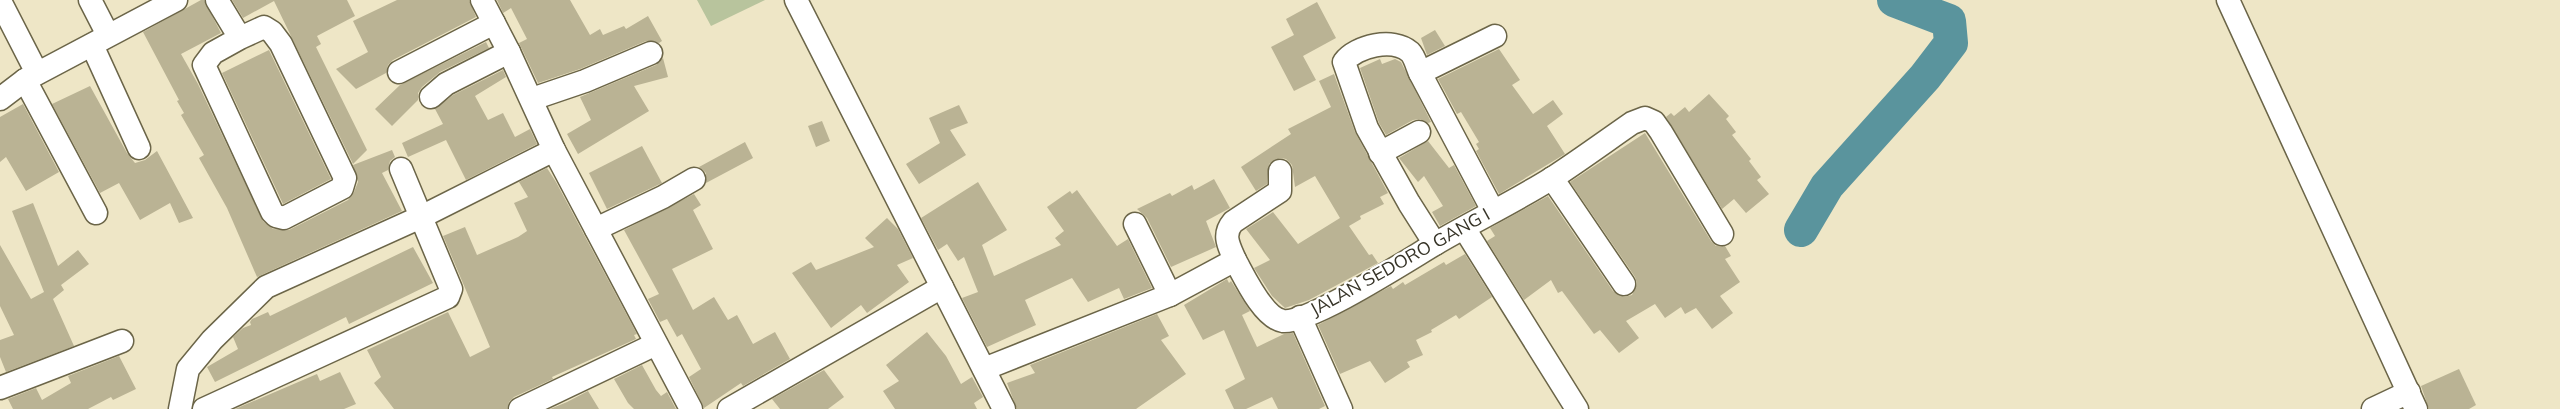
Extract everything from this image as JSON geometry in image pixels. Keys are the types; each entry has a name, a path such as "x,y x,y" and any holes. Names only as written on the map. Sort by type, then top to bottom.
{"street":[{"path":"90,0 100,40 139,148"},
{"path":"218,0 240,38"},
{"path":"482,0 510,52 554,150 691,409"},
{"path":"796,0 1004,409"},
{"path":"2228,0 2412,400 2373,409"},
{"path":"0,1 32,77 96,213"},
{"path":"0,99 32,77 169,2"},
{"path":"399,72 494,23"},
{"path":"264,27 272,32 281,44 345,178 342,188 284,218 276,216 272,212 204,64 213,53 240,38 264,27"},
{"path":"1420,73 1494,36"},
{"path":"1435,244 1367,128 1344,62 1353,53 1389,44 1402,47 1412,54 1420,73 1493,211"},
{"path":"431,97 446,84 510,52"},
{"path":"532,99 585,81 651,54"},
{"name":"JALAN SEDORO GANG I","path":"1280,171 1280,191 1233,222 1228,228 1227,241 1235,260 1263,307 1272,316 1285,321 1300,317 1350,294 1552,178 1632,123 1645,118 1651,120 1722,234"},
{"path":"1380,153 1419,132"},
{"path":"180,409 188,369 212,340 266,286 423,216 554,150"},
{"path":"204,409 448,297 451,289 423,216 401,169"},
{"path":"1552,178 1624,284"},
{"path":"596,229 663,197 694,179"},
{"path":"1135,224 1170,295"},
{"path":"1464,228 1577,409"},
{"path":"984,369 1170,295 1235,260"},
{"path":"729,409 942,287"},
{"path":"1300,317 1341,409"},
{"path":"0,388 122,341"},
{"path":"520,409 656,344"}],"green space":[{"path":"697,0 765,0 711,26"}],"building":[{"path":"204,0 221,33 181,54 198,84 263,221 273,229 289,230 348,200 358,182 353,165 392,150 395,157 390,161 388,170 382,173 402,211 257,277 227,208 199,158 204,155 181,115 184,113 177,101 179,100 143,32"},
{"path":"232,0 347,0 355,16 317,36 321,44 316,47 367,150 353,164 274,1 243,18"},
{"path":"397,0 469,0 476,17 393,60 388,65 386,73 356,89 336,69 368,52 353,21"},
{"path":"497,0 570,0 590,35 600,29 603,35 624,26 626,29 648,16 662,41 659,43 646,41 580,69 538,83 519,43 527,39 511,8 503,13"},
{"path":"1317,2 1336,38 1303,56 1316,80 1294,91 1271,47 1294,35 1286,19"},
{"path":"1435,30 1445,46 1427,55 1421,38"},
{"path":"486,42 489,48 440,72 422,87 418,93 418,100 392,126 375,109 400,85"},
{"path":"1499,49 1520,80 1512,85 1533,114 1553,100 1563,114 1547,126 1565,154 1499,194 1476,151 1479,149 1476,144 1479,142 1461,112 1457,114 1438,79"},
{"path":"269,50 331,179 283,204 222,73"},
{"path":"663,58 668,77 634,86 649,111 578,154 567,134 591,120 580,97 656,65"},
{"path":"1380,59 1382,64 1395,59 1401,62 1431,122 1428,123 1420,119 1413,120 1386,135 1379,123 1360,68"},
{"path":"503,70 506,77 475,96 488,120 503,113 515,137 530,129 537,144 466,180 446,140 408,157 402,143 443,124 435,109 453,95"},
{"path":"1334,74 1355,132 1388,193 1380,197 1384,204 1360,216 1361,219 1349,226 1369,255 1372,254 1378,263 1309,300 1285,308 1272,296 1254,268 1270,260 1246,229 1273,212 1298,244 1340,218 1315,176 1295,187 1292,165 1286,159 1280,158 1269,164 1267,184 1256,191 1241,167 1291,134 1288,129 1331,107 1319,81"},
{"path":"90,86 127,153 135,163 145,160 157,151 193,218 179,223 170,203 140,220 119,183 100,193 52,104"},
{"path":"1709,94 1729,116 1726,119 1736,132 1732,135 1751,159 1749,161 1761,177 1757,180 1769,194 1746,213 1734,199 1722,209 1666,117 1671,113 1674,116 1685,107 1689,112"},
{"path":"23,104 59,172 26,191 6,157 0,162 0,117"},
{"path":"959,105 968,123 950,130 966,155 919,184 906,164 940,143 929,118"},
{"path":"822,121 830,141 816,147 808,126"},
{"path":"1645,133 1711,241 1716,246 1725,246 1731,256 1725,259 1740,282 1720,296 1733,313 1712,329 1696,308 1685,314 1681,307 1665,318 1655,304 1626,321 1639,338 1619,353 1600,330 1594,334 1562,291 1558,293 1551,280 1524,300 1487,241 1495,236 1490,228 1548,196 1613,291 1624,297 1632,295 1637,284 1635,277 1570,182"},
{"path":"1428,141 1449,168 1454,165 1476,206 1440,226 1432,212 1443,206 1424,176 1418,182 1399,158"},
{"path":"745,142 753,158 706,183 706,173 699,167"},
{"path":"642,146 662,183 607,209 589,173"},
{"path":"547,168 637,334 634,335 636,339 552,377 553,379 514,397 509,402 507,409 394,409 374,383 381,377 367,350 448,312 470,357 490,347 443,236 465,227 477,255 518,237 527,231 514,203 528,197 519,182"},
{"path":"1214,179 1230,208 1206,221 1216,247 1171,267 1147,218 1137,209 1170,193 1172,196 1192,185 1194,190"},
{"path":"978,182 1007,230 982,245 994,276 1061,245 1055,238 1064,231 1047,207 1070,191 1072,194 1077,190 1117,246 1128,239 1152,288 1124,299 1119,288 1088,302 1072,278 1025,300 1036,325 987,347 962,298 978,292 964,257 958,261 947,244 938,250 921,218"},
{"path":"694,194 701,205 693,210 713,249 672,269 693,310 714,297 728,320 737,315 753,344 775,332 790,359 743,386 741,383 704,408 689,377 701,369 682,334 677,337 667,319 660,322 648,299 659,294 624,230"},
{"path":"33,203 58,266 78,250 89,264 61,285 64,290 53,299 74,346 6,372 0,357 0,340 14,335 0,306 0,245 31,299 44,292 12,211"},
{"path":"887,218 898,229 913,258 897,265 909,282 867,313 861,305 831,328 792,273 811,262 816,270 874,247 865,238"},
{"path":"413,247 433,283 349,324 346,317 215,382 207,367 238,349 233,337 243,328 251,325 252,319 268,312 270,316"},
{"path":"1465,254 1492,297 1459,319 1456,315 1431,330 1432,332 1416,340 1423,355 1407,362 1410,367 1385,383 1370,361 1340,374 1318,325 1391,286 1393,289 1403,282 1405,285 1444,262 1446,265"},
{"path":"1227,279 1229,283 1231,281 1250,311 1242,315 1257,347 1284,334 1293,333 1325,406 1319,409 1278,409 1272,397 1246,409 1234,409 1225,390 1245,379 1224,330 1203,340 1184,305"},
{"path":"1157,314 1169,336 1161,340 1186,374 1136,409 1017,409 1007,383 1035,373 1030,365"},
{"path":"927,332 946,356 961,384 972,377 983,397 974,403 977,409 895,409 883,391 899,381 886,365"},
{"path":"119,356 136,389 113,400 111,397 88,409 13,409 8,399 36,388 42,400 71,383 68,376"},
{"path":"642,365 656,390 661,396 667,392 676,409 634,409 628,403 614,379"},
{"path":"2459,369 2476,405 2469,409 2429,409 2421,386"},
{"path":"824,370 844,397 828,409 780,409 772,399"},
{"path":"340,372 356,404 344,409 235,409 317,374 320,381"},
{"path":"588,391 599,409 550,409 567,402"}],"waterway":[{"path":"1801,230 1827,186 1925,77 1951,43 1949,21 1894,0"}]}
